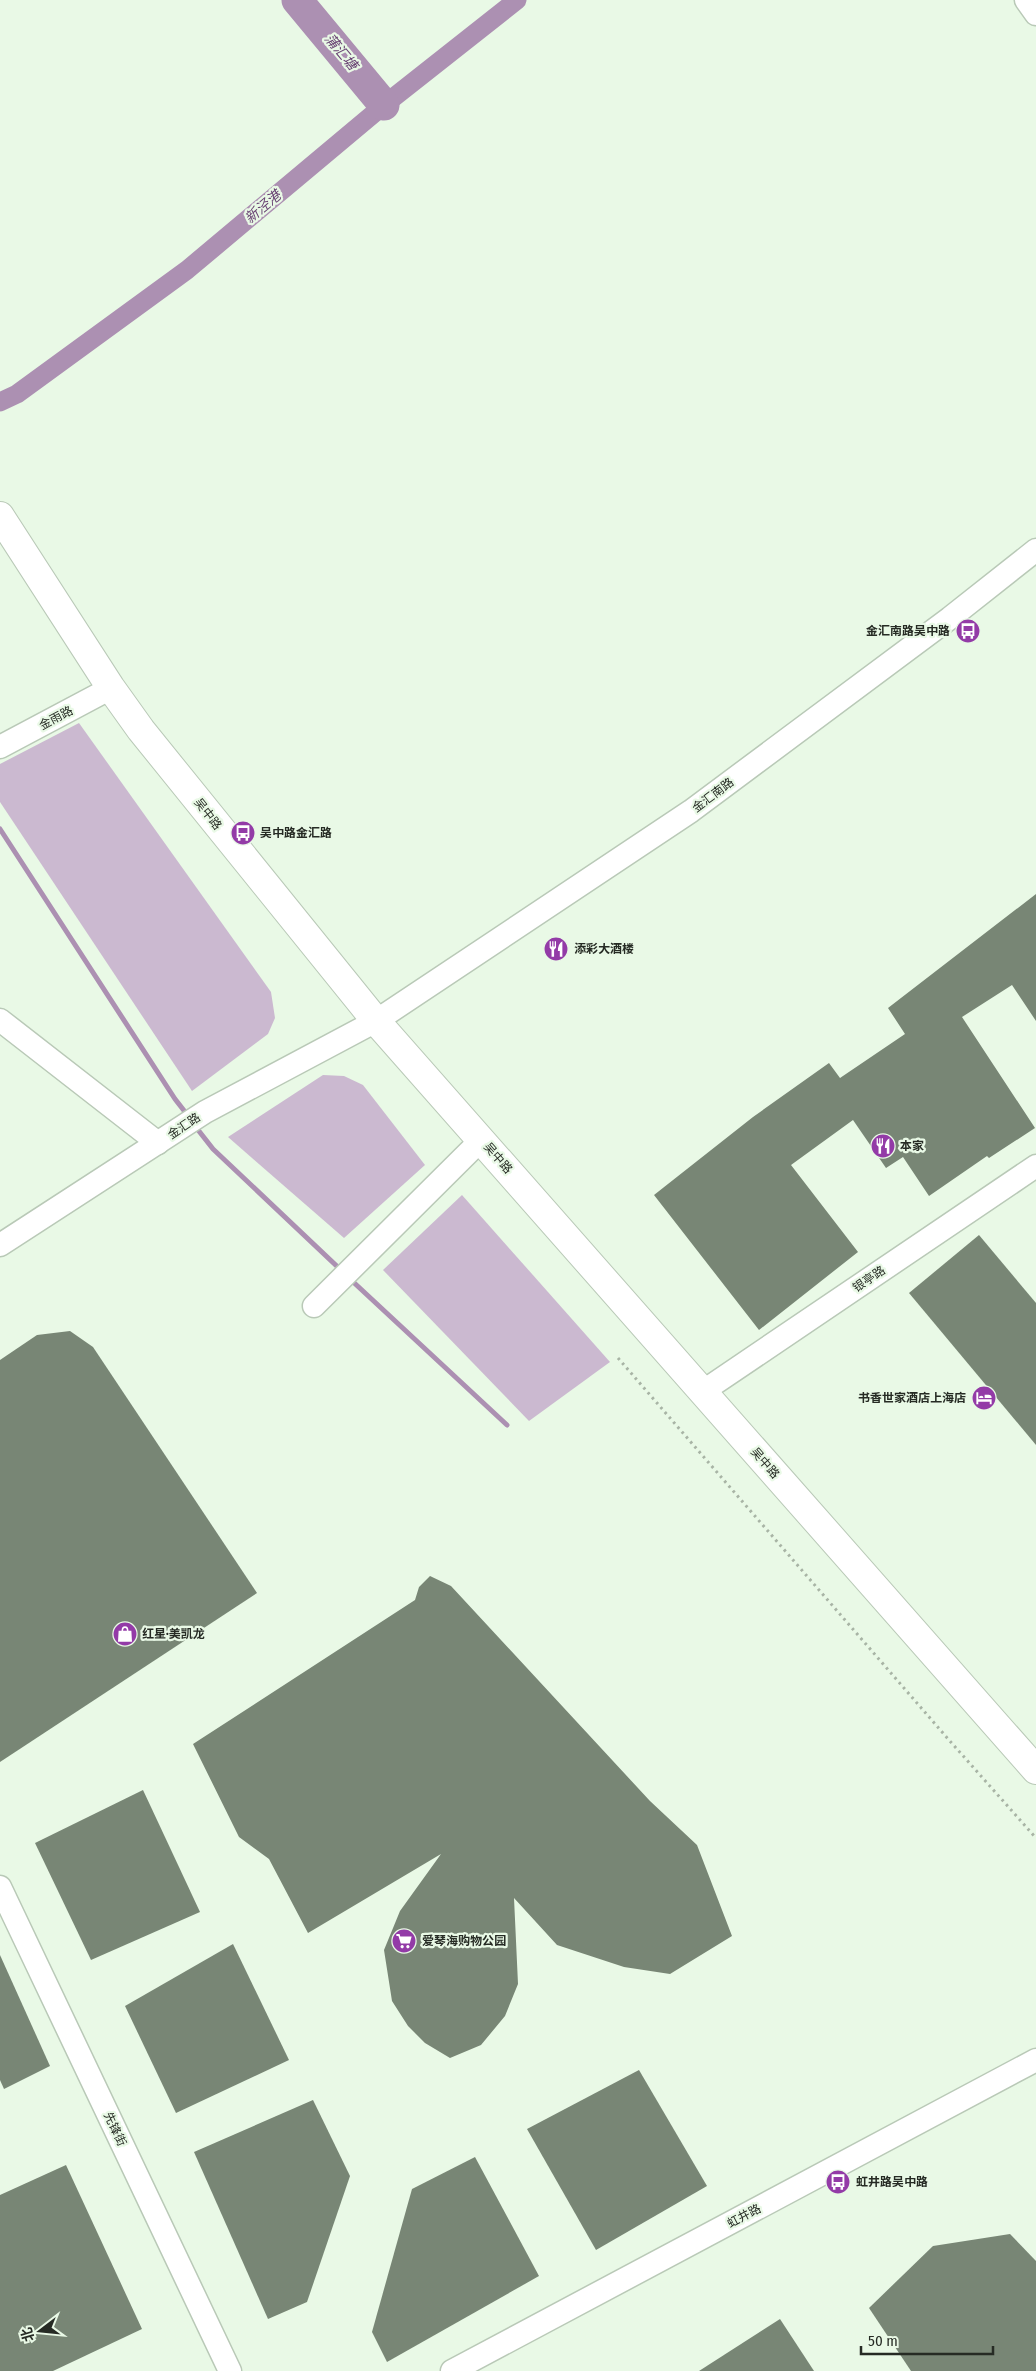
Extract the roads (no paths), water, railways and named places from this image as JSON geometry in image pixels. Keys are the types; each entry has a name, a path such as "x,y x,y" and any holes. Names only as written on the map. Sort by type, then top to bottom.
{"main road":[{"name":"吴中路","path":"0,516 111,688 141,730 376,1021 482,1139 702,1392 1036,1770"}],"street":[{"path":"1026,0 1036,14"},
{"name":"金汇南路","path":"376,1021 691,811 942,624 1036,550"},
{"name":"金雨路","path":"0,747 111,688"},
{"path":"0,1020 165,1139"},
{"name":"金汇路","path":"0,1245 204,1112 376,1021"},
{"path":"317,1302 482,1139"},
{"name":"银亭路","path":"702,1392 1036,1166"},
{"name":"先锋街","path":"0,1887 230,2371"},
{"name":"虹井路","path":"452,2371 1036,2060"}],"waterway":[{"name":"蒲汇塘","path":"297,0 384,105"},
{"name":"新泾港","path":"0,402 17,394 187,270 384,105 517,0"},
{"path":"0,829 175,1099 189,1117"},
{"path":"195,1126 213,1149 342,1271"},
{"path":"350,1279 507,1425"}],"place":[{"name":"金汇南路吴中路","path":"968,631"},
{"name":"吴中路金汇路","path":"243,833"},
{"name":"添彩大酒楼","path":"556,949"},
{"name":"本家","path":"883,1146"},
{"name":"书香世家酒店上海店","path":"984,1398"},
{"name":"红星·美凯龙","path":"125,1634"},
{"name":"爱琴海购物公园","path":"404,1941"},
{"name":"虹井路吴中路","path":"838,2182"}]}
